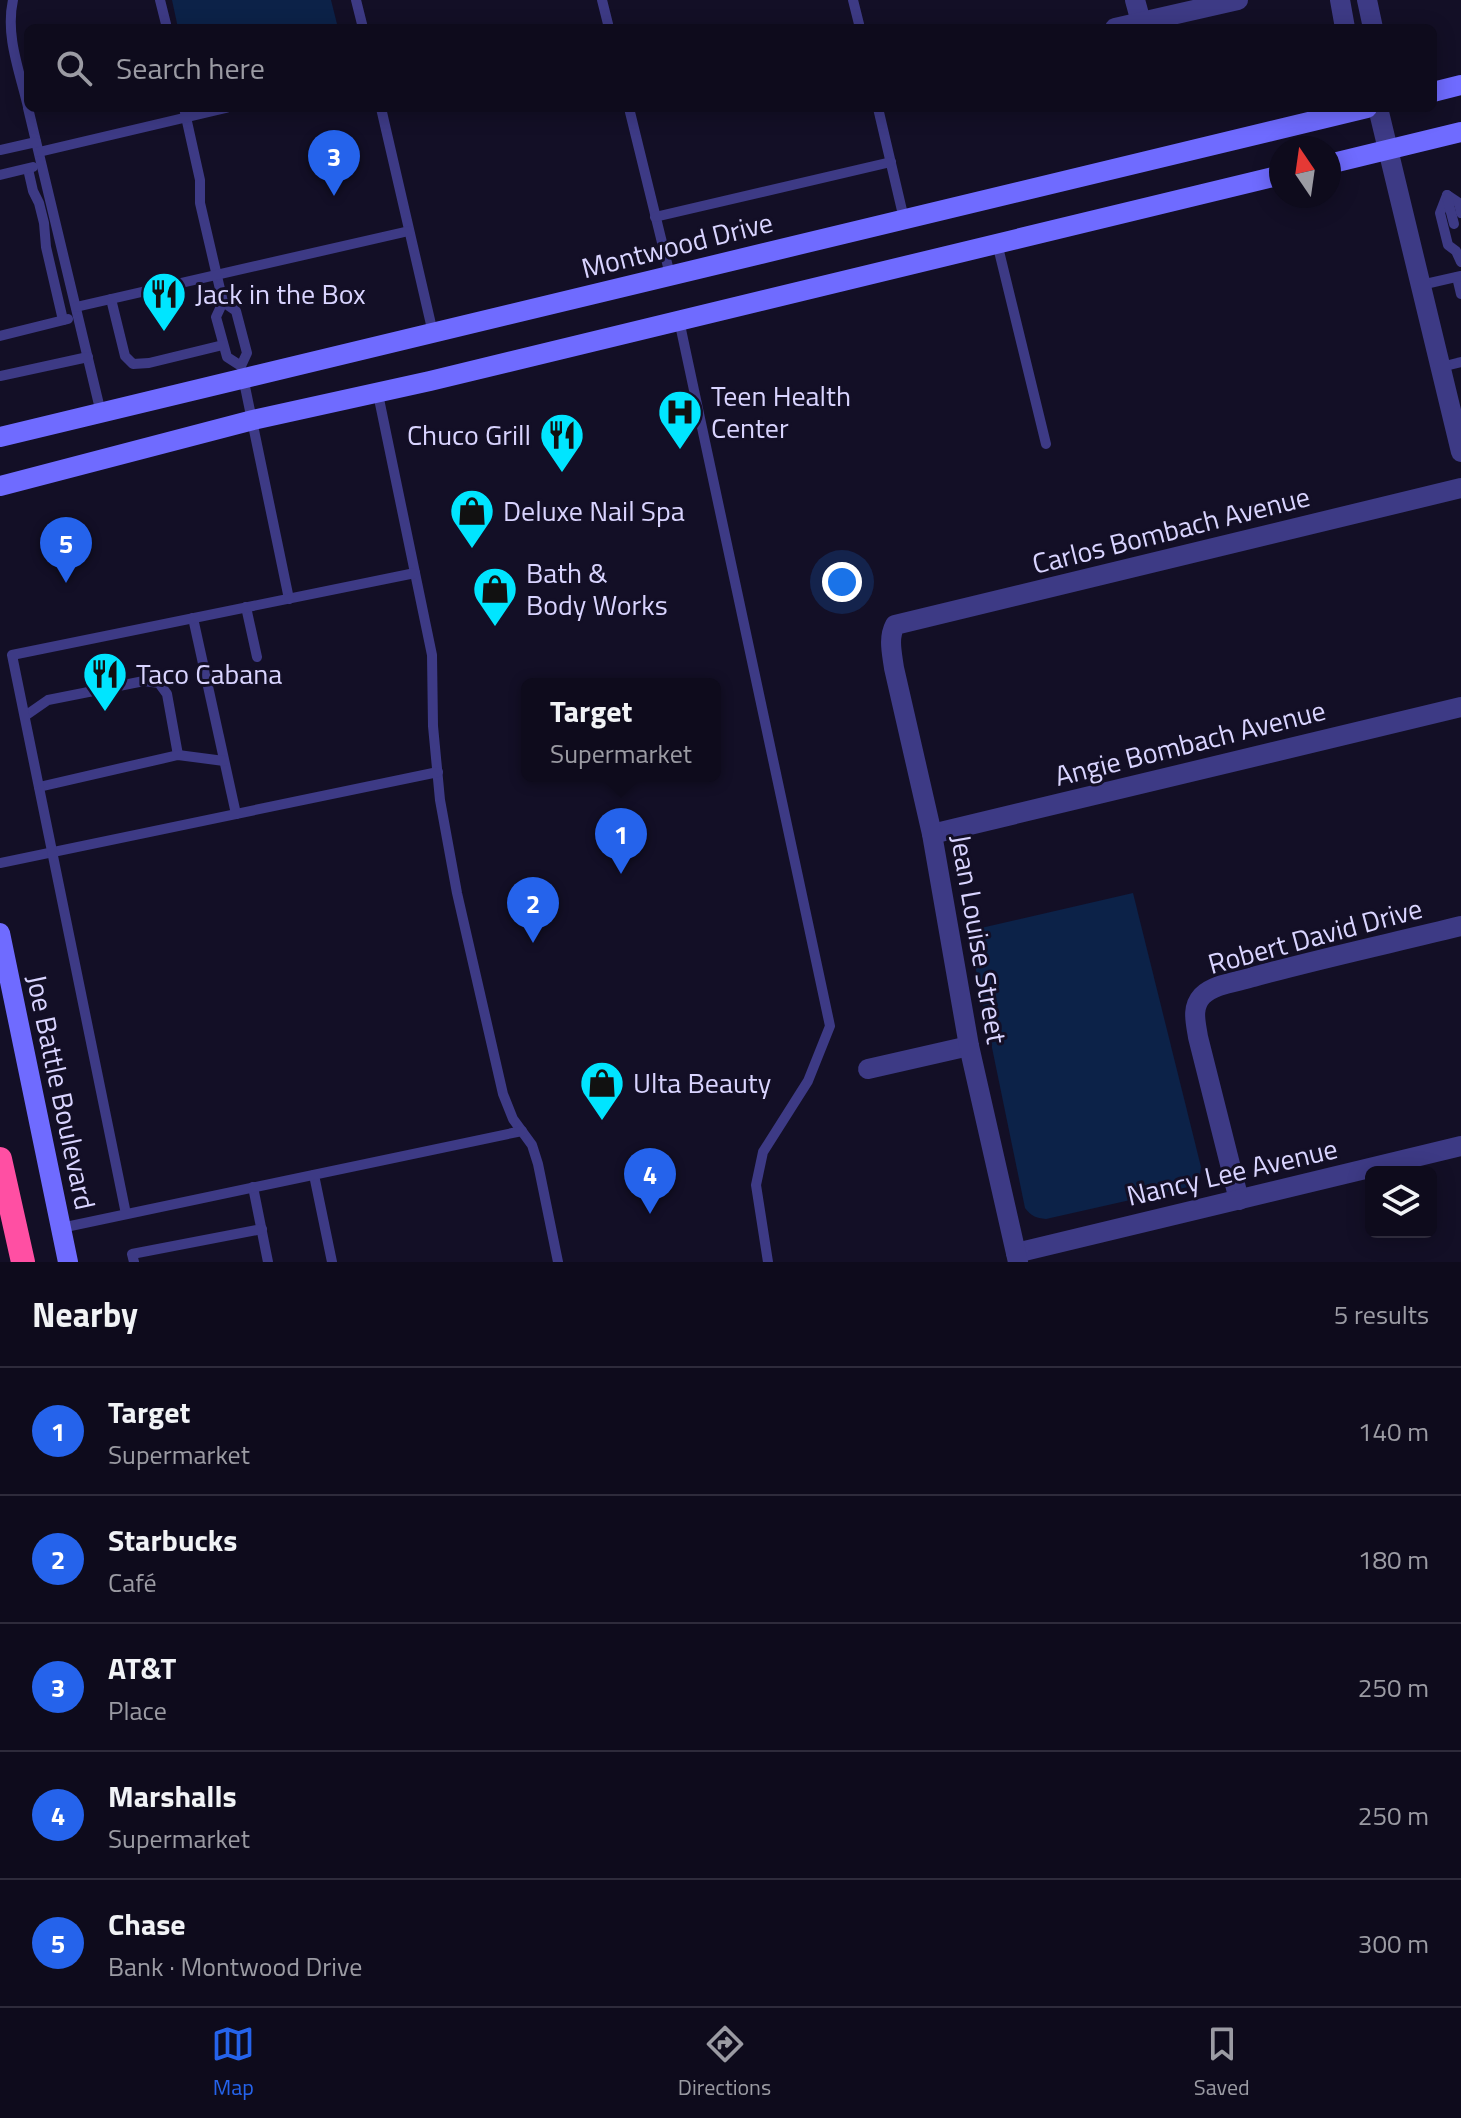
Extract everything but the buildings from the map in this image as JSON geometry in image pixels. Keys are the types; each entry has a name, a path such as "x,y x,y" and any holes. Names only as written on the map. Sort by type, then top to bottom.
{"highway":[{"path":"0,1159 23,1262"}],"street":[{"path":"1135,0 1141,22"},
{"path":"1132,24 1238,0"},
{"path":"1340,0 1344,24"},
{"path":"1367,0 1372,24"},
{"path":"1437,91 1461,85"},
{"name":"Montwood Drive","path":"4,435 101,413 242,373 433,333 1350,112"},
{"path":"1379,112 1421,285 1451,364 1461,452"},
{"path":"1341,161 1461,132"},
{"path":"1,486 253,420 378,394 1269,178"},
{"name":"Carlos Bombach Avenue","path":"895,625 1461,488"},
{"name":"Jean Louise Street","path":"895,625 891,650 894,668 932,834 969,1046 1017,1258"},
{"name":"Angie Bombach Avenue","path":"932,834 1461,707"},
{"name":"Robert David Drive","path":"1239,1200 1198,1037 1195,1016 1199,999 1213,988 1461,926"},
{"name":"Joe Battle Boulevard","path":"0,933 68,1262"},
{"path":"868,1069 969,1046"},
{"name":"Nancy Lee Avenue","path":"1017,1258 1461,1146"}],"lane":[{"path":"13,0 9,30 24,92"},
{"path":"160,0 166,24"},
{"path":"356,0 362,24"},
{"path":"602,0 608,24"},
{"path":"853,0 859,24"},
{"path":"29,112 101,413"},
{"path":"382,112 433,333"},
{"path":"630,112 670,275"},
{"path":"879,112 904,219"},
{"path":"0,150 37,147 185,113 200,180 200,203 223,302 216,317 227,357 242,373"},
{"path":"655,217 891,162"},
{"path":"0,175 42,165"},
{"path":"28,169 44,223 46,247 63,320"},
{"path":"31,206 33,191"},
{"path":"1447,195 1461,191"},
{"path":"1447,195 1459,203 1461,213"},
{"path":"1447,195 1454,224"},
{"path":"1447,195 1440,213 1448,245 1456,251 1461,262"},
{"path":"35,222 46,247"},
{"path":"0,336 63,320 111,299 409,231"},
{"path":"997,243 1046,444"},
{"path":"1421,285 1459,276 1461,294"},
{"path":"111,299 125,356 133,364 223,345"},
{"path":"223,302 236,311 247,353 242,373 289,599"},
{"path":"679,320 830,1026 808,1081 763,1152 756,1185 768,1262"},
{"path":"0,376 88,357"},
{"path":"378,394 432,655 433,726 440,800 457,893 503,1094 513,1119 532,1145 558,1262"},
{"path":"126,1214 12,655 415,573"},
{"path":"246,607 257,657"},
{"path":"193,618 236,814"},
{"path":"25,716 48,700 144,681 159,683 167,694 178,755"},
{"path":"39,787 178,755 224,761"},
{"path":"0,863 438,772"},
{"path":"61,1228 522,1131"},
{"path":"314,1175 332,1262"},
{"path":"253,1187 268,1262"},
{"path":"134,1262 132,1254 262,1229"}],"water":[{"path":"172,0 331,0 337,24 177,24"},
{"path":"1133,893 1201,1167 1200,1175 1188,1187 1046,1219 1037,1217 1025,1208 968,931"}],"place":[{"name":"AT&T","path":"334,196"},
{"name":"Jack in the Box","path":"164,333"},
{"name":"Teen Health Center","path":"680,451"},
{"name":"Chuco Grill","path":"562,474"},
{"name":"Deluxe Nail Spa","path":"472,550"},
{"name":"Chase","path":"66,583"},
{"name":"Bath & Body Works","path":"495,628"},
{"name":"Taco Cabana","path":"105,713"},
{"name":"Target","path":"621,874"},
{"name":"Starbucks","path":"533,943"},
{"name":"Ulta Beauty","path":"602,1122"},
{"name":"Marshalls","path":"650,1214"}]}
